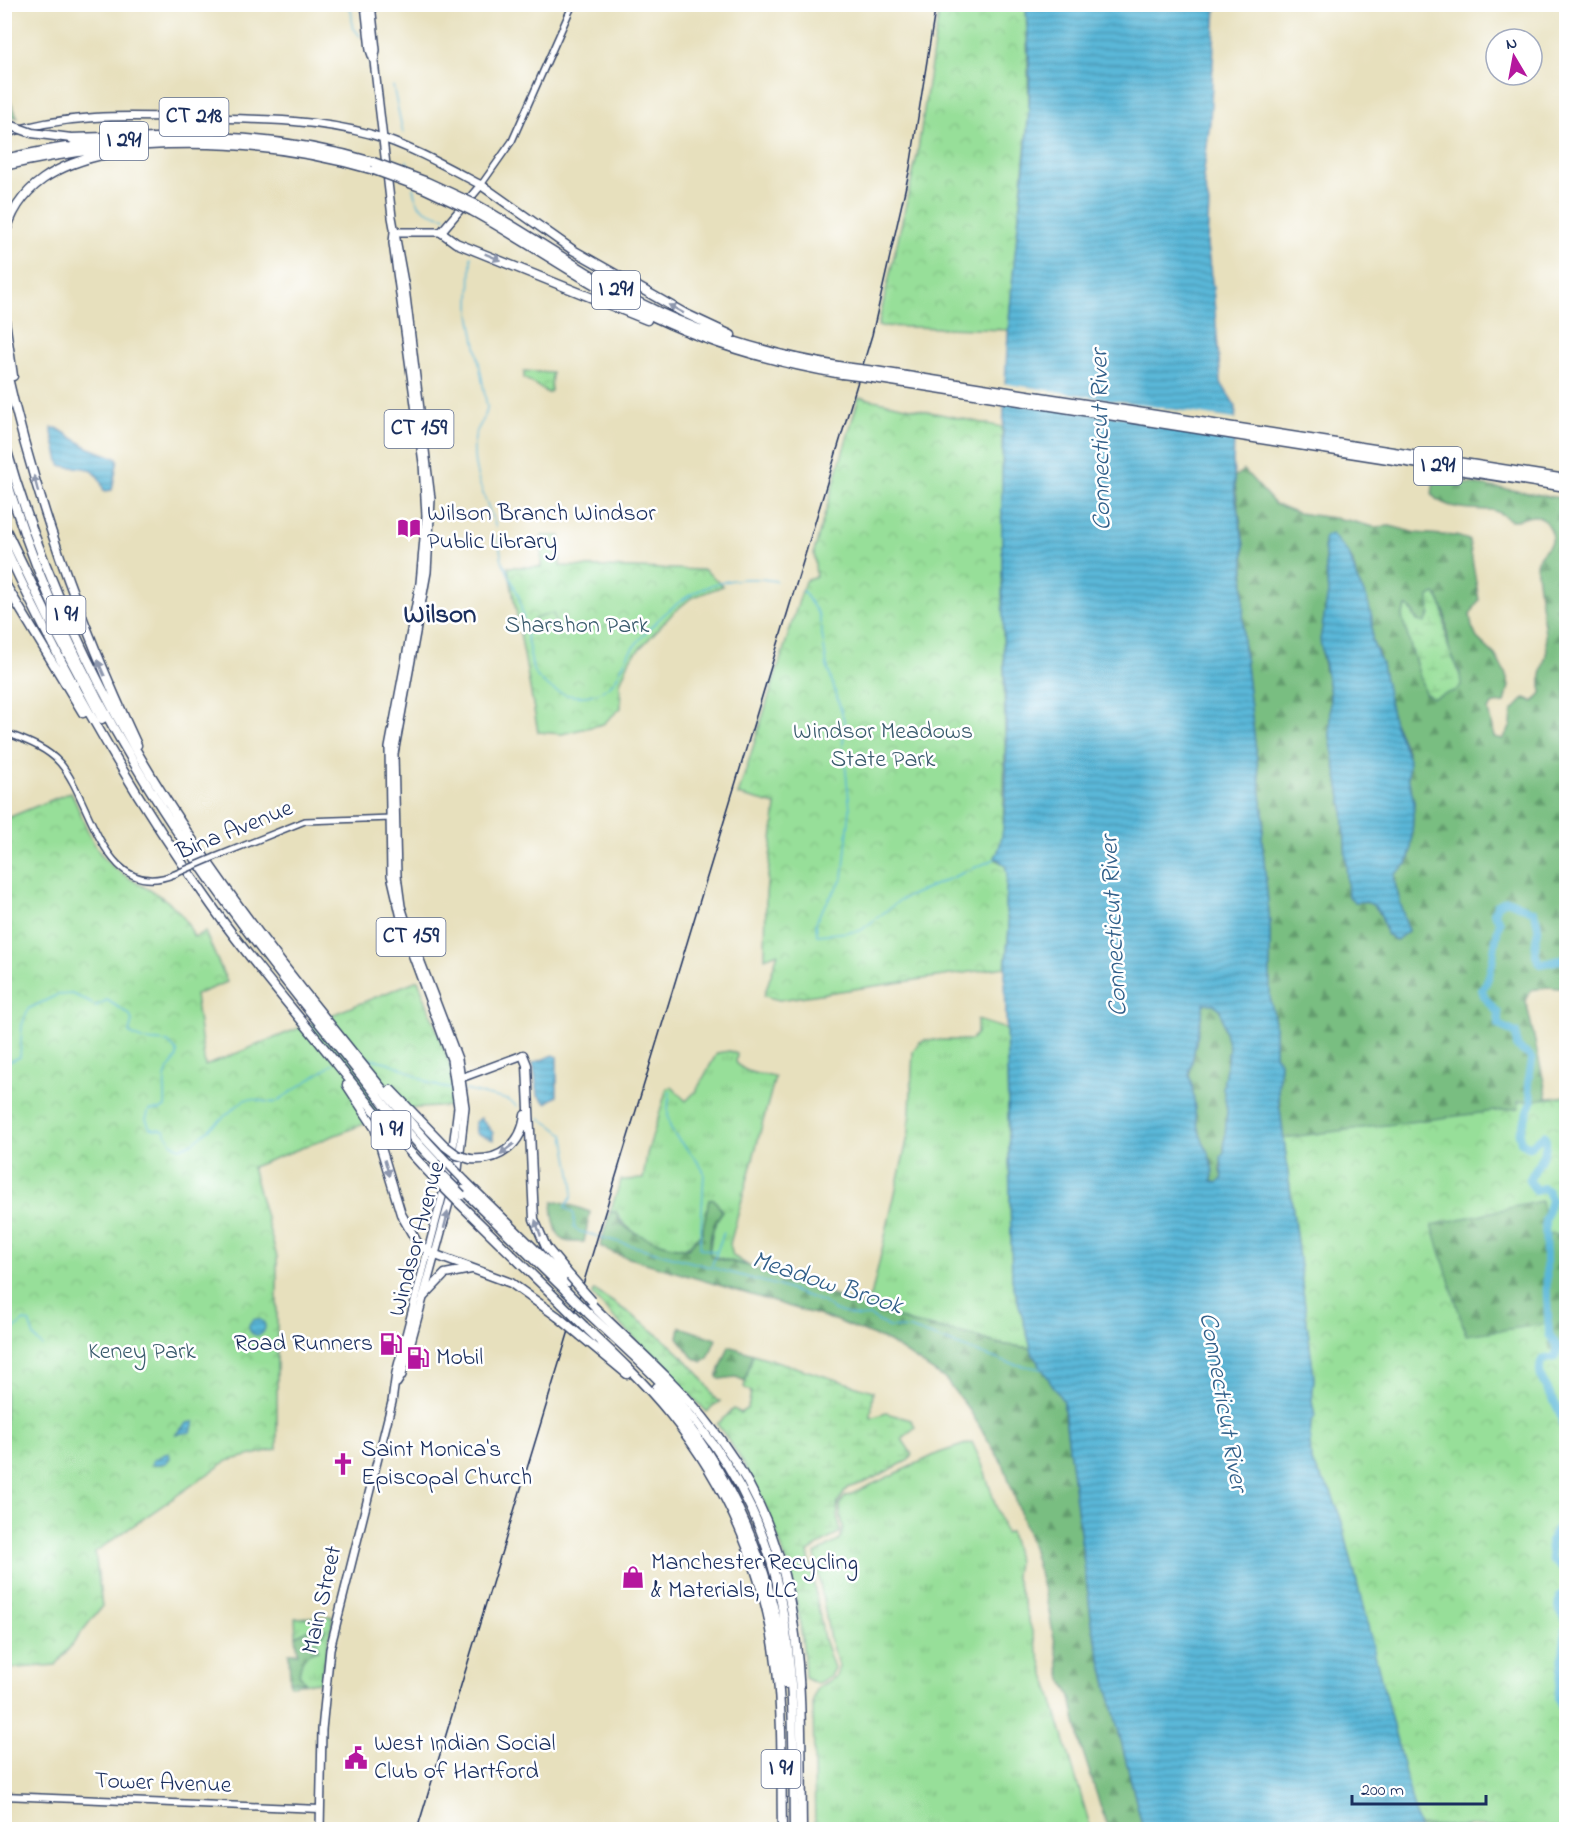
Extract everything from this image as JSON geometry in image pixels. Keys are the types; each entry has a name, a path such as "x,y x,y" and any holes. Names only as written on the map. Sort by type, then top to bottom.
{"highway":[{"path":"4,123 72,150 176,141"},
{"name":"I 291","path":"4,159 72,150 176,141 282,150 373,166 474,208 638,301 707,332 767,351 843,370"},
{"path":"4,239 11,217 22,198 54,171 72,150"},
{"name":"I 291","path":"4,166 72,150"},
{"path":"482,185 585,257 691,317 767,351"},
{"name":"I 291","path":"474,208 624,302 705,339 767,358 1566,479"},
{"path":"441,232 456,243 679,332 705,339"},
{"path":"4,314 27,450"},
{"path":"4,361 49,529 73,597 151,778"},
{"name":"I 91","path":"4,441 37,544 67,619 101,690 151,778 237,907 337,1043 376,1077 439,1169"},
{"name":"I 291","path":"1310,442 1566,487"},
{"path":"4,471 46,589 71,647 142,779 220,897 337,1043 361,1078 439,1169 462,1192"},
{"path":"4,481 17,510"},
{"path":"4,519 17,554"},
{"path":"4,525 81,682 162,819 232,921 337,1043"},
{"name":"I 91","path":"4,544 57,652 100,731 157,826 208,901 346,1078 588,1312 600,1313 703,1438 742,1473 763,1513 790,1596 799,1666 802,1830"},
{"path":"4,582 85,716 100,731"},
{"path":"376,1077 445,1146 457,1155 484,1160 500,1155 512,1147 520,1135 525,1115 523,1055"},
{"path":"523,1055 527,1065 534,1219 566,1290"},
{"path":"346,1078 375,1128 407,1228 433,1253 487,1272 517,1287 647,1388"},
{"name":"I 91","path":"462,1192 588,1312 647,1388 693,1424"},
{"path":"421,1295 452,1271 466,1269 487,1272"},
{"path":"588,1312 693,1424 738,1482 769,1551 780,1592 791,1664 792,1830"},
{"name":"I 91","path":"703,1438 736,1519 766,1607 778,1685 782,1830"}],"main road":[{"name":"Windsor Avenue","path":"365,4 370,23 394,232 393,243 405,312 424,474 426,526 397,721 392,818 398,884 410,941 444,1030 460,1086 462,1152 396,1373 396,1384"},
{"name":"Windsor Avenue","path":"370,23 371,4"},
{"name":"CT 218","path":"4,135 60,120 122,116 297,121 343,128 383,139"},
{"path":"383,139 425,155 482,185 441,232 394,232"},
{"path":"460,1086 523,1055"},
{"name":"Main Street","path":"320,1830 322,1730 330,1649 396,1384"},
{"name":"Tower Avenue","path":"4,1796 320,1809"}],"street":[{"path":"482,185 512,141 573,4"},
{"name":"Bina Avenue","path":"4,732 40,748 61,765 72,782 101,842 116,862 139,877 160,879 175,874 305,821 392,818"}],"green space":[{"path":"940,5 1026,5 1029,108 1008,330 878,326 917,156"},
{"path":"5,90 18,118 5,115"},
{"path":"524,371 552,373 551,391 548,393 524,378"},
{"name":"Windsor Meadows State Park","path":"859,397 1002,427 1005,744 1003,833 996,860 1005,865 1007,873 1005,906 1009,928 1005,967 779,1000 764,996 778,953 765,958 766,893 776,805 738,795 805,581 816,577 814,551"},
{"path":"1244,470 1275,504 1298,513 1347,520 1374,527 1390,526 1416,533 1456,536 1469,540 1479,600 1470,615 1472,627 1477,638 1495,655 1505,672 1509,686 1505,703 1493,704 1488,710 1494,737 1503,739 1511,726 1512,711 1525,698 1534,702 1541,693 1541,675 1547,650 1536,564 1552,539 1551,534 1545,521 1541,518 1532,516 1511,520 1493,510 1459,508 1444,504 1432,495 1434,479 1448,479 1566,499 1566,989 1549,987 1531,990 1526,1001 1549,1105 1566,1221 1566,1829 1501,1829 1490,1779 1456,1777 1467,1829 1419,1829 1336,1508 1311,1431 1312,1367 1278,1093 1280,1062 1275,1054 1275,1022 1270,997 1270,924 1262,839 1264,820 1243,640 1244,545 1234,477","holes":["1324,542 1344,549 1352,559 1358,582 1367,599 1372,641 1380,658 1393,720 1408,753 1408,777 1414,802 1411,850 1407,864 1395,874 1394,880 1408,931 1396,940 1386,934 1381,915 1374,906 1363,901 1355,902 1348,896 1343,808 1330,737 1330,693 1322,656 1328,593","1438,596 1445,613 1449,650 1460,673 1457,690 1433,697 1425,693 1402,617 1406,607 1411,609 1419,623 1425,623"]},
{"name":"Sharshon Park","path":"542,536 560,536 560,566 705,570 723,586 691,598 673,613 630,659 620,683 621,708 603,724 562,734 538,732 508,567 541,567"},
{"path":"1435,594 1444,614 1447,642 1459,671 1461,685 1457,690 1433,698 1425,693 1402,617 1406,607 1409,607 1417,621 1425,623 1430,615 1429,597"},
{"path":"553,613 556,624 536,630 534,619"},
{"name":"Keney Park","path":"71,792 92,840 104,858 123,874 168,901 178,910 194,937 205,932 227,982 195,995 205,1066 418,980 451,1068 453,1106 403,1109 252,1167 277,1257 277,1449 227,1461 95,1552 102,1606 56,1665 5,1669 5,819"},
{"path":"1204,1003 1214,1004 1220,1009 1229,1049 1223,1087 1227,1110 1224,1152 1220,1167 1223,1178 1218,1183 1212,1181 1209,1155 1195,1117 1193,1089 1189,1076"},
{"path":"977,1020 1006,1029 1012,1280 1031,1348 998,1344 970,1335 912,1323 863,1305 872,1293 909,1132 913,1051 920,1042 926,1040 971,1040 977,1033"},
{"path":"729,1051 737,1054 736,1062 744,1069 775,1077 730,1244 733,1256 749,1266 709,1255 714,1221 721,1214 709,1200 702,1233 685,1248 645,1238 628,1227 616,1212 610,1212 621,1180 643,1179 647,1154 667,1088 672,1087 686,1101 696,1091 717,1053"},
{"path":"1566,1096 1566,1235 1548,1235 1541,1201 1432,1225 1466,1335 1546,1324 1550,1349 1566,1348 1566,1561 1556,1562 1566,1575 1566,1590 1562,1608 1566,1608 1566,1690 1559,1691 1566,1716 1566,1829 1417,1825 1341,1519 1331,1492 1311,1462 1311,1423 1315,1416 1312,1402 1314,1378 1284,1138 1519,1108 1518,1102"},
{"path":"714,1199 722,1211 710,1239 711,1257 749,1266 912,1323 970,1335 998,1344 1031,1348 1063,1401 1092,1624 1143,1829 1108,1829 1081,1746 1071,1697 1062,1679 1047,1602 1032,1547 1004,1466 970,1411 945,1379 889,1342 837,1321 616,1254 600,1246 610,1212 616,1212 622,1224 635,1233 663,1244 688,1248 702,1233 709,1200"},
{"path":"559,1201 590,1212 584,1242 568,1242 560,1237 554,1222 553,1211 553,1202"},
{"path":"594,1290 645,1324 678,1352 706,1383 716,1400 720,1401 707,1412 597,1300 593,1295"},
{"path":"680,1327 716,1339 708,1358 702,1362 692,1357 678,1337"},
{"path":"729,1346 753,1354 745,1381 736,1377 720,1379 717,1377"},
{"path":"753,1354 873,1391 871,1418 886,1413 911,1420 915,1427 902,1439 912,1454 909,1460 866,1482 847,1488 837,1505 840,1532 808,1552 824,1639 834,1668 830,1676 817,1684 805,1678 798,1610 780,1544 754,1482 717,1424 734,1409 740,1413 748,1408 751,1392 744,1387"},
{"path":"972,1442 982,1464 1005,1533 1010,1531 1016,1558 1015,1574 1091,1829 815,1829 813,1701 816,1689 836,1676 839,1666 830,1640 815,1554 840,1540 843,1528 839,1505 845,1497 939,1453"},
{"path":"331,1616 333,1619 320,1682 290,1685 290,1681 305,1682 299,1674 301,1665 306,1655 318,1649 316,1637 319,1636 307,1631 296,1636 295,1618"},
{"path":"309,1629 325,1629 324,1635 316,1637 318,1650 306,1655 302,1661 299,1674 305,1682 290,1681 289,1653 298,1653 296,1636"}],"water":[{"name":"Connecticut River","path":"1026,5 1216,5 1210,122 1203,178 1209,204 1207,245 1221,383 1236,407 1233,460 1235,496 1244,545 1243,640 1264,820 1262,839 1270,924 1270,997 1275,1022 1275,1054 1280,1062 1278,1093 1314,1378 1312,1402 1315,1416 1311,1423 1311,1462 1331,1492 1341,1519 1419,1829 1143,1829 1092,1624 1063,1401 1033,1355 1012,1280 1005,975 1009,928 1005,906 1007,873 1005,865 995,857 1004,822 1006,794 1002,570 1003,434 1007,343 1029,109","holes":["1204,1003 1213,1004 1220,1009 1229,1049 1223,1087 1227,1110 1224,1152 1221,1157 1223,1178 1218,1183 1212,1181 1212,1168 1197,1124 1189,1075"]},
{"path":"52,428 57,428 87,447 118,459 112,490 104,491 92,471 60,465 52,433"},
{"path":"1331,534 1349,554 1358,582 1367,599 1372,617 1372,641 1382,664 1393,720 1409,759 1408,777 1414,802 1411,850 1407,864 1395,874 1394,880 1408,931 1396,940 1386,934 1381,915 1374,906 1363,901 1355,902 1348,896 1343,808 1330,737 1330,693 1320,640 1328,593 1324,542 1325,536"},
{"path":"554,1055 557,1057 557,1096 546,1103 538,1095 533,1063"},
{"path":"481,1118 493,1133 493,1140 476,1133 475,1122"},
{"path":"254,1319 260,1319 265,1327 263,1333 254,1335 249,1330 249,1324"},
{"path":"194,1422 191,1432 176,1434 187,1423"},
{"path":"169,1452 170,1458 166,1463 151,1465 153,1460"}],"pier":[{"path":"1002,383 1239,420 1238,431 1001,402"}],"waterway":[{"path":"342,4 351,9 353,27 360,36"},
{"path":"393,86 403,133"},
{"path":"407,161 409,172"},
{"path":"413,188 417,201 423,208 445,217"},
{"path":"471,256 470,313 487,407 475,437 474,461 496,527"},
{"path":"498,537 502,560 519,597 533,670 547,686 566,695 588,695 608,687 616,679 629,654 646,632 677,603 694,593 732,580 776,581"},
{"path":"803,591 819,615 827,666 845,723 843,744 850,809 843,878 820,913 816,923 817,935 860,931 900,900 995,859"},
{"path":"1566,959 1540,964 1535,944 1538,929 1534,912 1507,900 1497,905 1494,913 1500,922 1490,974 1482,990 1485,998 1498,1013 1498,1025 1516,1033 1517,1047 1530,1056 1532,1061 1528,1083 1532,1102 1519,1134 1521,1142 1530,1147 1544,1135 1546,1140 1542,1158 1529,1181 1536,1190 1543,1188 1548,1191 1551,1200 1545,1220 1547,1297 1549,1334 1558,1348 1555,1357 1542,1360 1540,1373 1560,1413 1566,1442"},
{"name":"Meadow Brook","path":"4,1064 20,1057 22,1025 28,1009 57,995 73,994 96,1006 107,1000 130,1015 132,1021 129,1033 143,1040 168,1042 177,1051 177,1057 165,1077 165,1107 160,1110 149,1110 146,1119 150,1128 164,1130 172,1144 180,1148 194,1142 244,1100 276,1102 333,1064"},
{"name":"Meadow Brook","path":"364,1059 390,1063 429,1083 451,1089"},
{"name":"Meadow Brook","path":"465,1090 508,1100 517,1106"},
{"path":"670,1092 668,1109 672,1130 704,1172 700,1248 717,1252 712,1265"},
{"name":"Meadow Brook","path":"540,1118 564,1134 573,1184 572,1197 565,1207 574,1214 574,1227 578,1231 779,1286 823,1302 833,1310 858,1317 870,1316 888,1327 911,1329 1008,1363 1042,1369"},
{"path":"717,1251 724,1232"},
{"path":"4,1333 11,1332 24,1321 29,1322 34,1337 42,1346"},
{"path":"1566,1514 1550,1542 1552,1559 1566,1572"},
{"path":"1566,1589 1560,1597 1559,1611 1566,1621"},
{"path":"1566,1629 1558,1698 1566,1715"}],"railway":[{"path":"417,1830 872,335 910,168 936,4"}],"place":[{"name":"Wilson Branch Windsor Public Library","path":"409,528"},
{"name":"Road Runners","path":"391,1344"},
{"name":"Mobil","path":"418,1358"},
{"name":"Saint Monica's Episcopal Church","path":"343,1464"},
{"name":"Manchester Recycling & Materials, LLC","path":"633,1577"},
{"name":"West Indian Social Club of Hartford","path":"356,1758"}],"district":[{"name":"Wilson","path":"440,615"}]}
